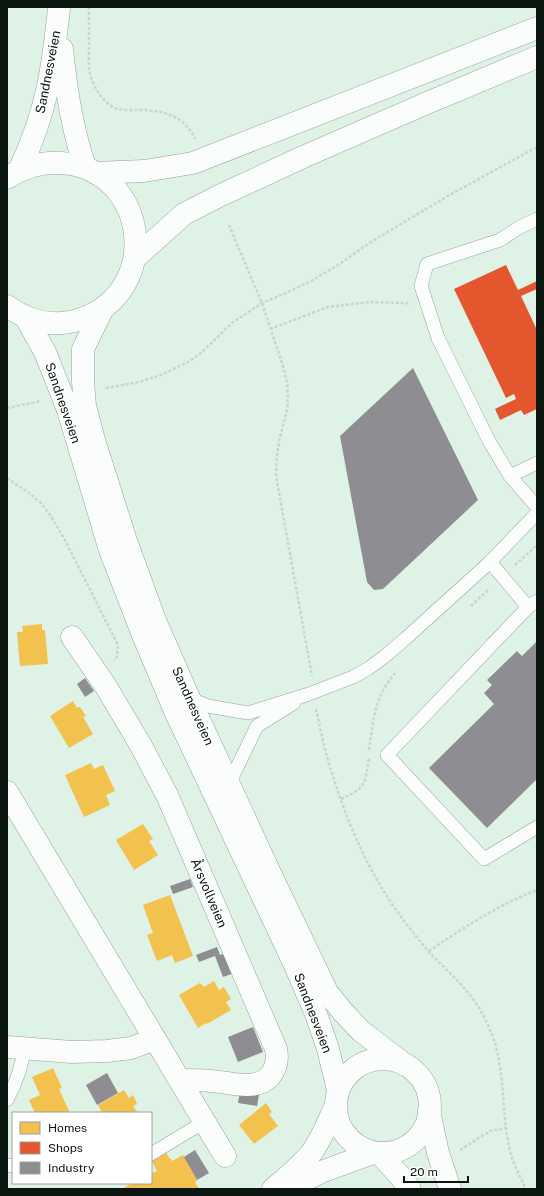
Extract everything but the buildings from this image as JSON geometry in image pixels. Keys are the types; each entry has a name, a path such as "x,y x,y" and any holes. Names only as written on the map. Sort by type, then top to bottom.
{"main road":[{"name":"Sandnesveien","path":"59,13 66,89 70,114 77,146 90,170"},
{"name":"Sandnesveien","path":"13,175 30,146 41,113 48,85 59,13"},
{"path":"90,170 144,170 194,163 537,28"},
{"path":"135,258 184,214 219,196 426,103 537,57"},
{"path":"13,175 34,166 50,163 72,164 90,170 112,185 124,201 133,219 136,238 135,258 124,286 115,298 103,308 79,320 58,324 42,322 14,313"},
{"name":"Sandnesveien","path":"103,308 83,349 85,406 94,440 126,541 156,623 270,873 327,992 343,1012 362,1031 404,1064"},
{"name":"Sandnesveien","path":"14,313 46,352 68,410 110,550 143,635 175,711 294,963 316,1014 328,1049 337,1098"},
{"name":"Årsvollveien","path":"72,637 105,685 140,744 167,795 276,1049 276,1066 267,1080 262,1083 255,1085 244,1085 210,1081 180,1080"},
{"path":"7,792 225,1156"},
{"path":"15,1048 72,1052 107,1051 131,1048 155,1039"},
{"path":"273,1189 296,1169 311,1152 322,1135 343,1080 360,1065 371,1060 393,1060 404,1064 413,1070 421,1079 429,1100 429,1111 427,1123 421,1134 413,1143 403,1149 391,1152 376,1153 321,1172 288,1189"},
{"path":"337,1098 337,1120 342,1131 350,1141 361,1148 376,1153 400,1176 410,1189"},
{"path":"429,1111 438,1153 450,1189"}],"lane":[{"path":"537,220 520,227 500,240 427,264 421,286 438,338 489,440 510,476 537,507"},
{"path":"510,476 537,463"},
{"path":"189,698 208,706 248,713 309,694 353,677 379,661 490,562 537,513"},
{"path":"490,562 503,577 532,604 387,755 484,859 537,827"},
{"path":"229,784 257,726 309,694"},
{"path":"7,1100 22,1063 15,1048"},
{"path":"152,1153 204,1122"}],"path":[{"path":"89,7 90,76 100,95 108,103 123,110 151,110 173,116 187,126 196,141"},
{"path":"106,388 139,382 178,368 202,352 232,323 262,303 313,280 371,242 440,200 537,147"},
{"path":"230,225 262,303 287,382 287,410 279,441 276,473 312,676"},
{"path":"270,328 328,307 369,302 407,303 411,310"},
{"path":"7,408 25,403 47,400"},
{"path":"7,478 29,493 51,516 66,542 118,645"},
{"path":"467,609 537,545"},
{"path":"341,799 360,789 363,784 366,777 377,703 382,690 388,681 402,666"},
{"path":"316,708 329,764 341,799 357,839 373,872 388,898 404,921 471,997 483,1015 492,1034 501,1069 509,1147 513,1163 526,1189"},
{"path":"429,951 473,922 518,897 537,890"},
{"path":"457,1152 490,1131 506,1128"}]}
